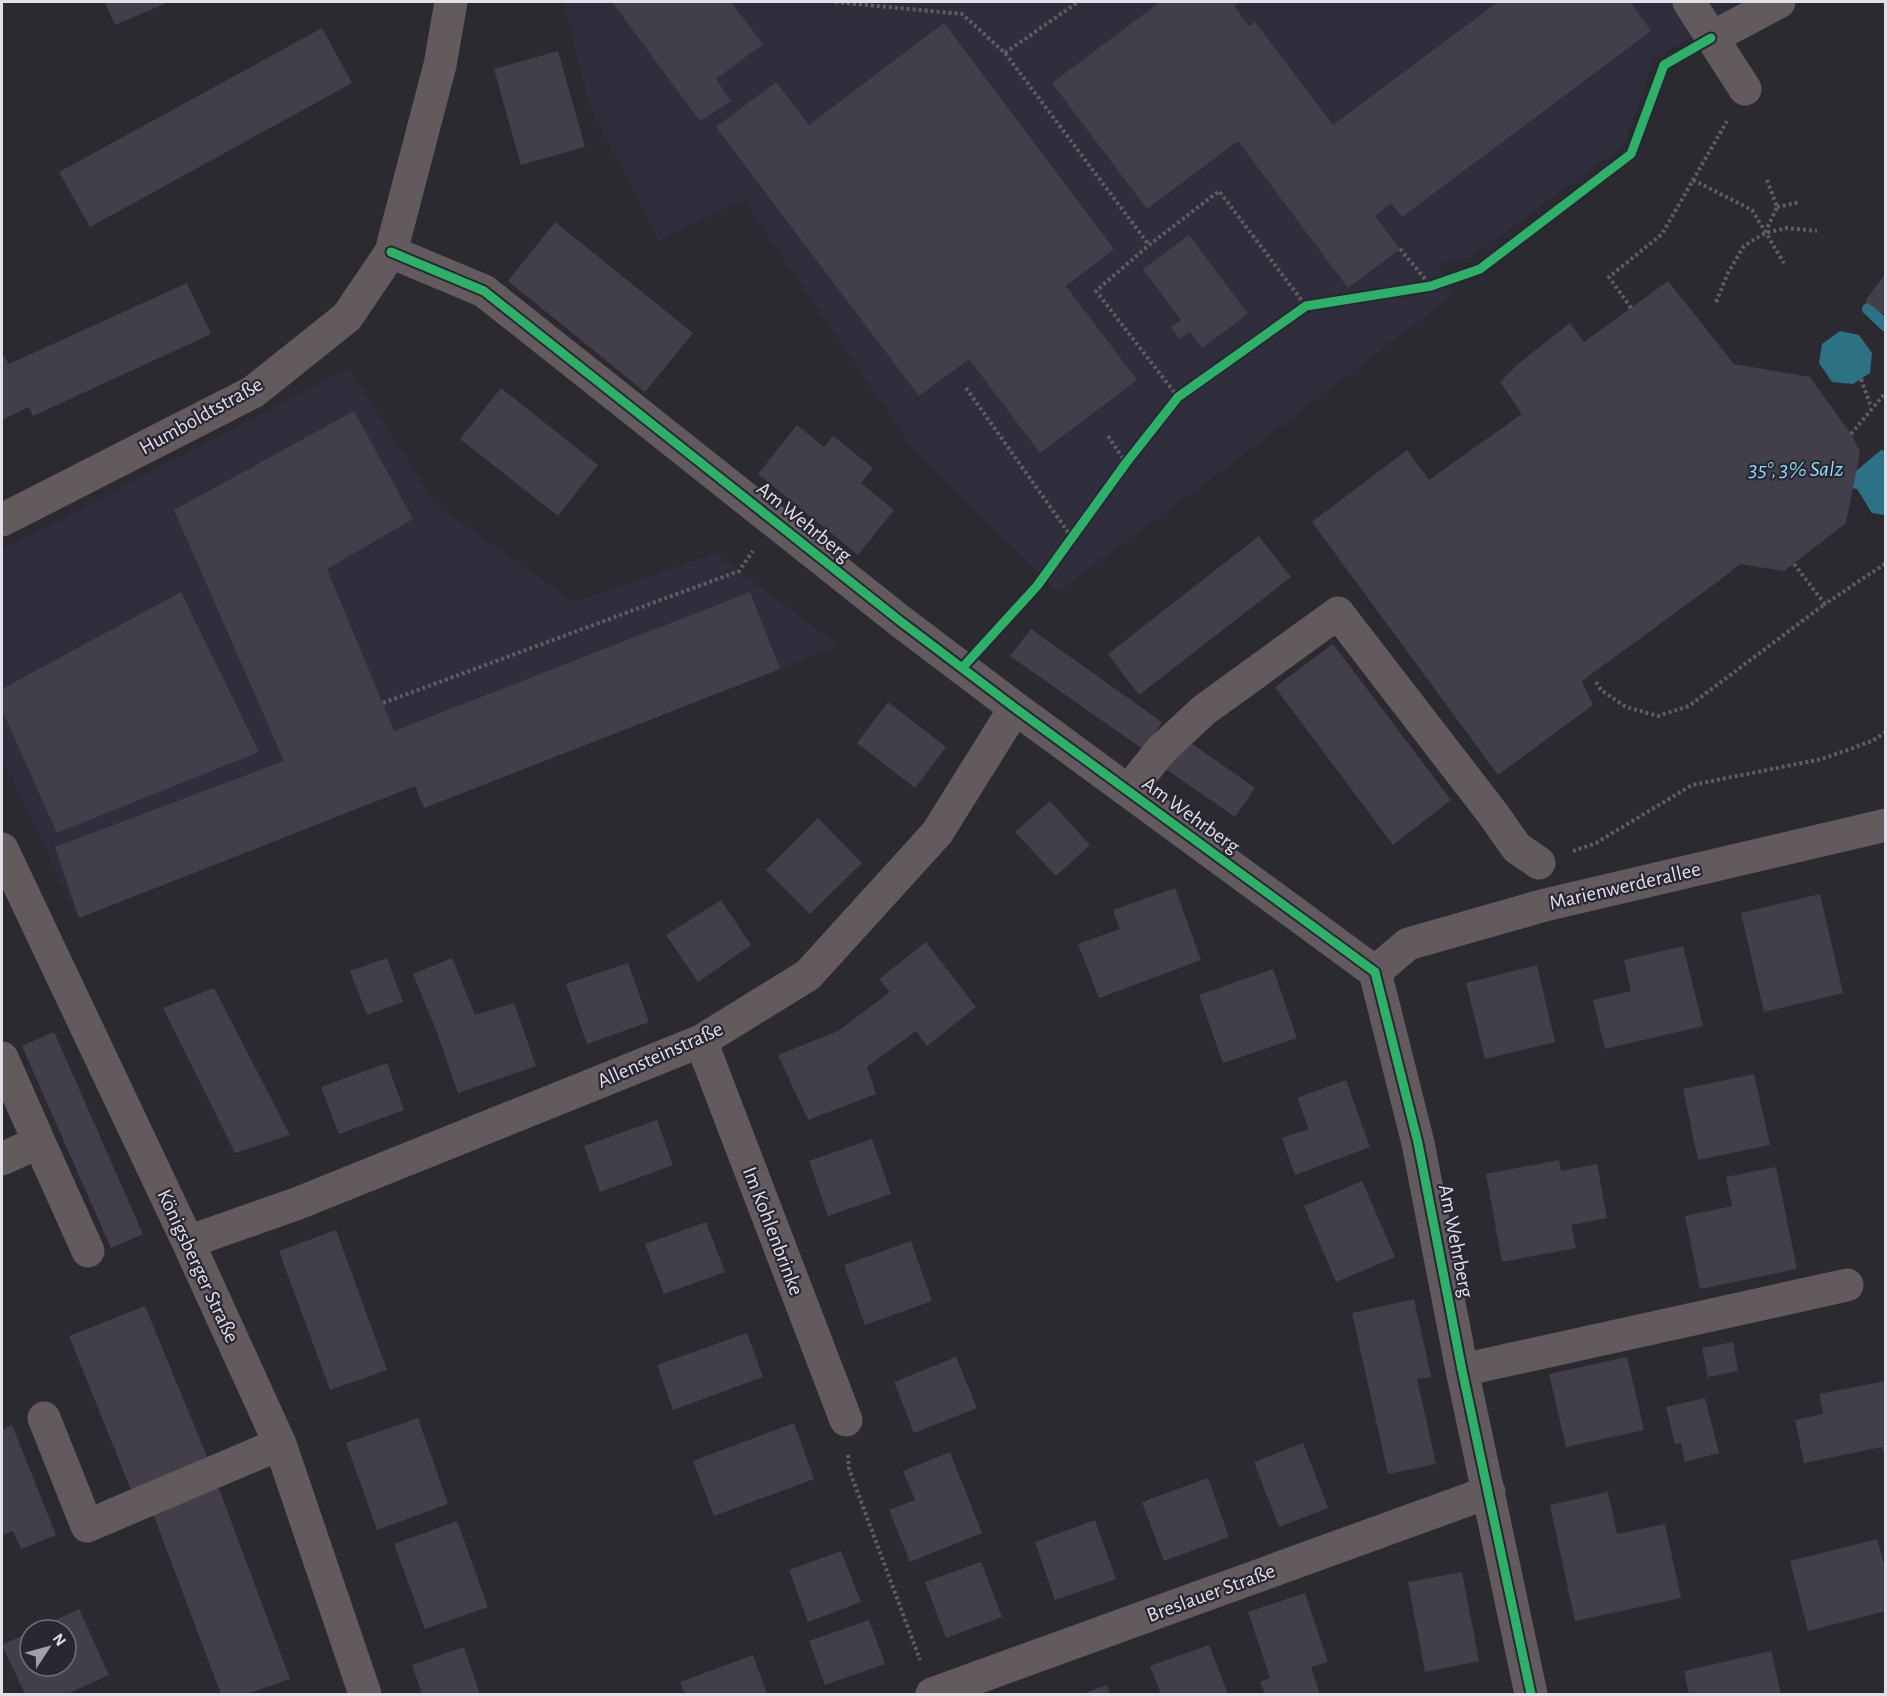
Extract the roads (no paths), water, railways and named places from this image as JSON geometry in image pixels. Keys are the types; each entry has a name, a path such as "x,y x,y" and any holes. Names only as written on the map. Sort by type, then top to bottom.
{"street":[{"name":"Humboldtstraße","path":"2,520 253,392 347,317 391,252 440,65 451,2"},
{"path":"1689,2 1745,89"},
{"path":"1711,38 1779,2"},
{"name":"Am Wehrberg","path":"391,252 484,291 900,621 1376,972 1418,1143 1462,1370 1531,1695"},
{"path":"1128,791 1162,749 1204,710 1338,613 1493,814 1516,848 1539,863"},
{"name":"Allensteinstraße","path":"188,1242 296,1204 701,1041 808,975 937,833 1015,708"},
{"name":"Marienwerderallee","path":"1376,972 1408,944 1442,934 1545,905 1886,825"},
{"name":"Königsberger Straße","path":"2,849 188,1242 280,1444 365,1695"},
{"name":"Im Kohlenbrinke","path":"701,1041 846,1420"},
{"path":"2,1058 88,1251"},
{"path":"2,1159 39,1142"},
{"path":"1462,1370 1847,1285"},
{"path":"44,1418 87,1526 280,1444"},
{"name":"Breslauer Straße","path":"933,1694 1489,1492"}],"water":[{"path":"1840,331 1859,335 1872,353 1870,373 1853,384 1832,382 1819,363 1822,344"},
{"path":"1881,450 1885,451 1885,515 1872,513 1857,489 1825,482 1831,469 1856,471"}],"waterway":[{"path":"1868,309 1886,326"}],"water label":[{"name":"35°, 3% Salz","path":"1796,469"}]}
